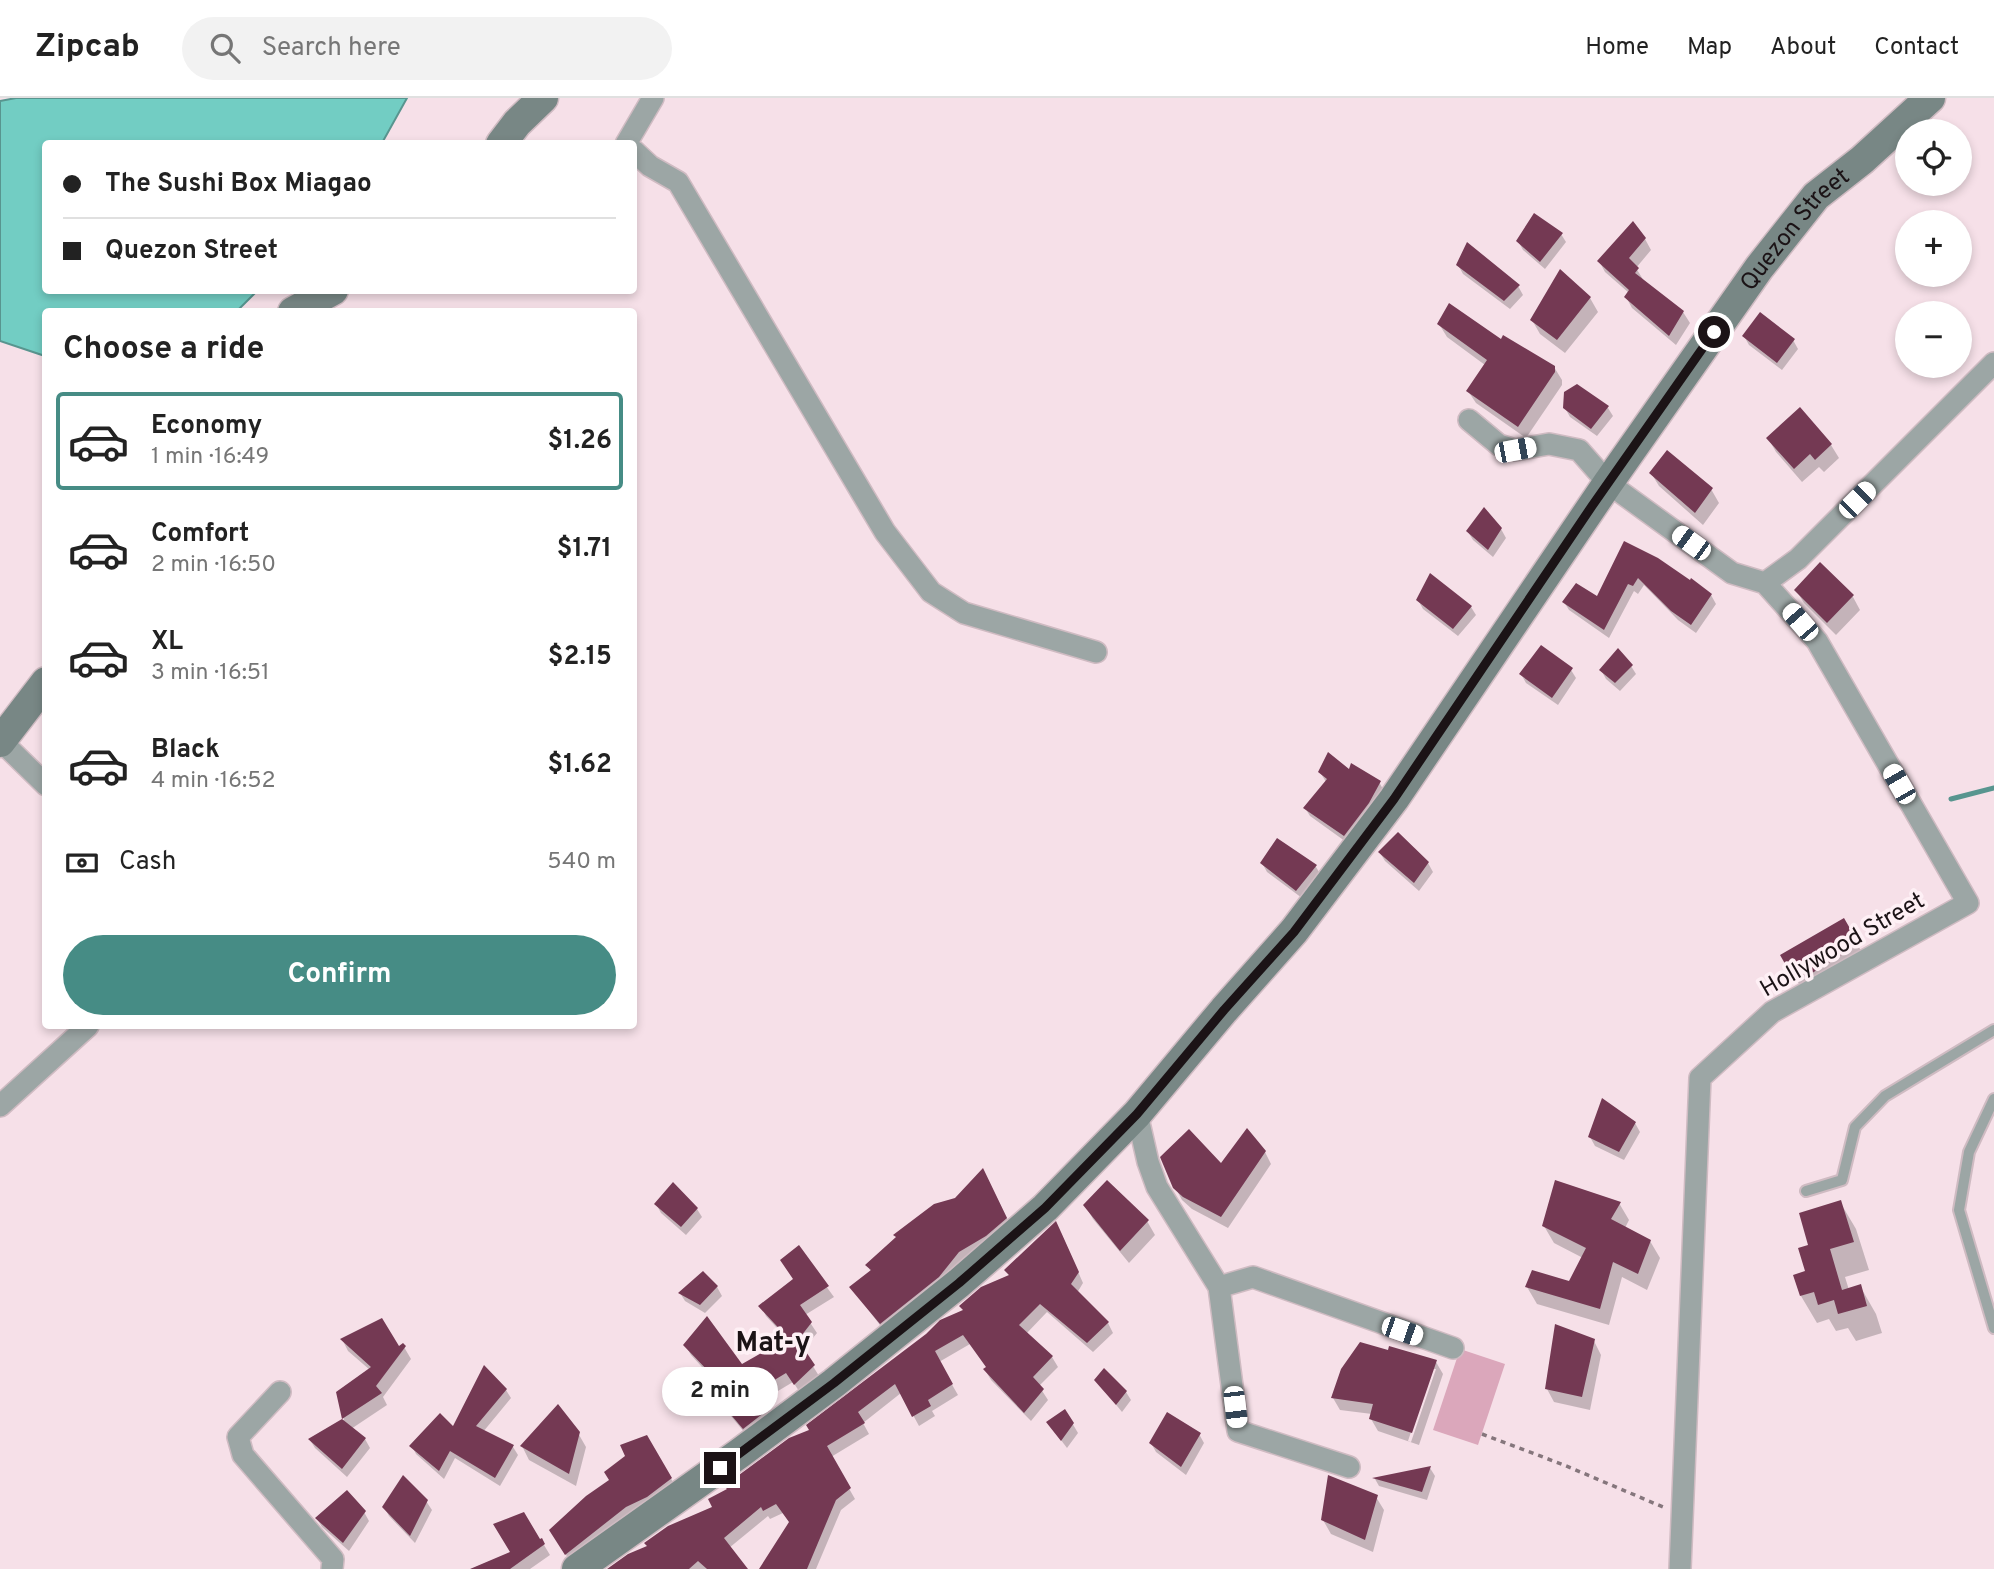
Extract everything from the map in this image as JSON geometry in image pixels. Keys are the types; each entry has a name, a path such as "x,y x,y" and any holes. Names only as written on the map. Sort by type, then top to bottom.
{"street":[{"path":"504,140 543,98"},
{"path":"628,140 653,98"},
{"name":"Quezon Street","path":"578,1569 824,1391 959,1283 1045,1208 1137,1114 1294,932 1394,799 1608,483 1759,268 1815,196 1862,160 1930,98"},
{"path":"637,153 650,166 678,182 885,533 931,592 964,613 1096,652"},
{"path":"300,308 326,294"},
{"path":"1469,420 1499,445 1515,450 1549,444 1579,450 1608,483 1732,573 1765,583 1798,559 1994,363"},
{"name":"Hollywood Street","path":"1681,1569 1700,1078 1772,1012 1968,903 1818,642 1765,583"},
{"path":"42,687 1,742 42,781"},
{"path":"0,1106 85,1029"},
{"path":"1137,1114 1157,1187 1219,1287 1238,1432 1349,1466"},
{"path":"1219,1287 1253,1277 1453,1348"},
{"path":"280,1392 239,1437 243,1455 334,1559 332,1569"}],"lane":[{"path":"1806,1191 1842,1180 1854,1127 1885,1096 1994,1030"},
{"path":"1994,1099 1969,1152 1959,1210 1994,1328"}],"path":[{"path":"1482,1434 1670,1510"}],"shaded area":[{"path":"16,98 407,98 384,140 42,140 42,294 254,294 240,308 42,308 42,355 0,341 0,101"},
{"path":"1460,1349 1505,1364 1478,1445 1433,1430"}],"building":[{"path":"1534,213 1563,233 1540,262 1516,241"},
{"path":"1633,221 1646,238 1629,258 1639,268 1635,273 1684,311 1669,336 1624,297 1629,290 1597,261"},
{"path":"1467,242 1520,285 1504,301 1456,265"},
{"path":"1560,269 1591,297 1557,340 1530,320"},
{"path":"1449,303 1501,339 1503,335 1555,366 1555,372 1518,427 1466,391 1487,360 1437,324"},
{"path":"1760,312 1795,339 1777,363 1742,336"},
{"path":"1577,384 1609,406 1591,429 1563,408 1564,392"},
{"path":"1800,407 1832,444 1815,460 1810,454 1794,469 1766,438"},
{"path":"1667,450 1713,488 1695,513 1649,473"},
{"path":"1484,507 1502,528 1488,550 1466,531"},
{"path":"1624,541 1658,558 1712,594 1691,625 1671,611 1638,578 1633,586 1628,584 1604,630 1562,602 1576,583 1597,596"},
{"path":"1820,562 1854,595 1827,623 1794,590"},
{"path":"1430,573 1472,606 1453,629 1416,600"},
{"path":"1541,645 1573,668 1552,698 1519,674"},
{"path":"1618,648 1633,665 1615,683 1599,670"},
{"path":"1328,752 1349,769 1351,763 1381,781 1369,803 1344,836 1303,808 1327,779 1318,772"},
{"path":"1398,832 1429,862 1414,883 1378,852"},
{"path":"1277,838 1317,865 1296,891 1260,863"},
{"path":"1844,918 1859,944 1796,983 1780,955"},
{"path":"1602,1098 1636,1122 1619,1152 1588,1137"},
{"path":"1247,1128 1266,1151 1221,1217 1183,1197 1173,1188 1160,1157 1189,1129 1221,1163"},
{"path":"983,1168 1007,1218 986,1236 959,1252 939,1277 880,1324 849,1287 871,1270 865,1265 896,1237 893,1235 934,1204 955,1198"},
{"path":"1107,1180 1149,1220 1120,1251 1083,1205"},
{"path":"1555,1180 1621,1202 1611,1219 1651,1240 1638,1274 1613,1262 1600,1309 1525,1287 1532,1270 1569,1281 1586,1248 1542,1226"},
{"path":"673,1182 698,1208 681,1227 654,1204"},
{"path":"1841,1200 1854,1242 1830,1249 1842,1290 1861,1284 1867,1306 1838,1314 1834,1300 1818,1305 1814,1292 1800,1296 1793,1275 1805,1271 1798,1248 1808,1245 1799,1213"},
{"path":"1056,1221 1079,1272 1071,1284 1109,1322 1087,1343 1040,1304 1019,1325 1053,1356 1033,1377 1044,1389 1024,1413 983,1369 986,1367 963,1335 935,1351 953,1384 928,1400 931,1406 912,1417 895,1384 858,1412 865,1423 827,1446 851,1488 836,1500 807,1569 759,1569 789,1522 776,1504 763,1511 761,1507 724,1538 748,1569 707,1569 698,1561 689,1569 607,1569 628,1554 647,1546 644,1543 668,1526 712,1507 708,1499 727,1489 724,1486 789,1438 809,1430 806,1425 926,1334 940,1320 963,1310 959,1306 981,1287 1009,1275 1004,1270"},
{"path":"799,1245 829,1286 800,1305 812,1322 798,1340 815,1365 794,1385 786,1373 758,1390 770,1408 743,1429 705,1384 712,1375 683,1345 707,1316 742,1364 788,1338 758,1306 793,1279 780,1260"},
{"path":"703,1271 718,1286 700,1305 678,1293"},
{"path":"382,1318 399,1346 403,1343 406,1346 376,1386 382,1393 342,1419 336,1392 371,1367 340,1339"},
{"path":"1555,1324 1595,1339 1582,1397 1545,1389"},
{"path":"1360,1342 1388,1350 1389,1346 1437,1360 1412,1433 1369,1419 1373,1404 1331,1398 1341,1369"},
{"path":"484,1365 507,1389 476,1426 514,1445 495,1478 450,1451 439,1471 409,1446 440,1413 453,1426"},
{"path":"1104,1368 1127,1391 1116,1405 1094,1380"},
{"path":"558,1404 580,1432 569,1474 520,1446"},
{"path":"1065,1409 1074,1423 1061,1441 1046,1422"},
{"path":"1167,1412 1201,1433 1181,1467 1149,1443"},
{"path":"342,1419 366,1438 342,1469 308,1439"},
{"path":"647,1435 672,1478 647,1497 626,1507 565,1555 549,1530 586,1496 609,1480 604,1472 625,1456 620,1445"},
{"path":"1431,1466 1422,1492 1372,1478"},
{"path":"403,1475 428,1500 410,1536 382,1507"},
{"path":"1328,1475 1378,1495 1365,1540 1321,1520"},
{"path":"347,1490 366,1511 343,1543 315,1518"},
{"path":"524,1512 545,1544 510,1569 470,1569 510,1552 493,1524"}],"waterway":[{"path":"1951,799 1994,788"}],"district":[{"name":"Mat-y","path":"773,1341"}],"route":[{"path":"720,1468 834,1383 959,1283 1045,1208 1137,1114 1294,932 1394,799 1592,506 1714,332"}]}
